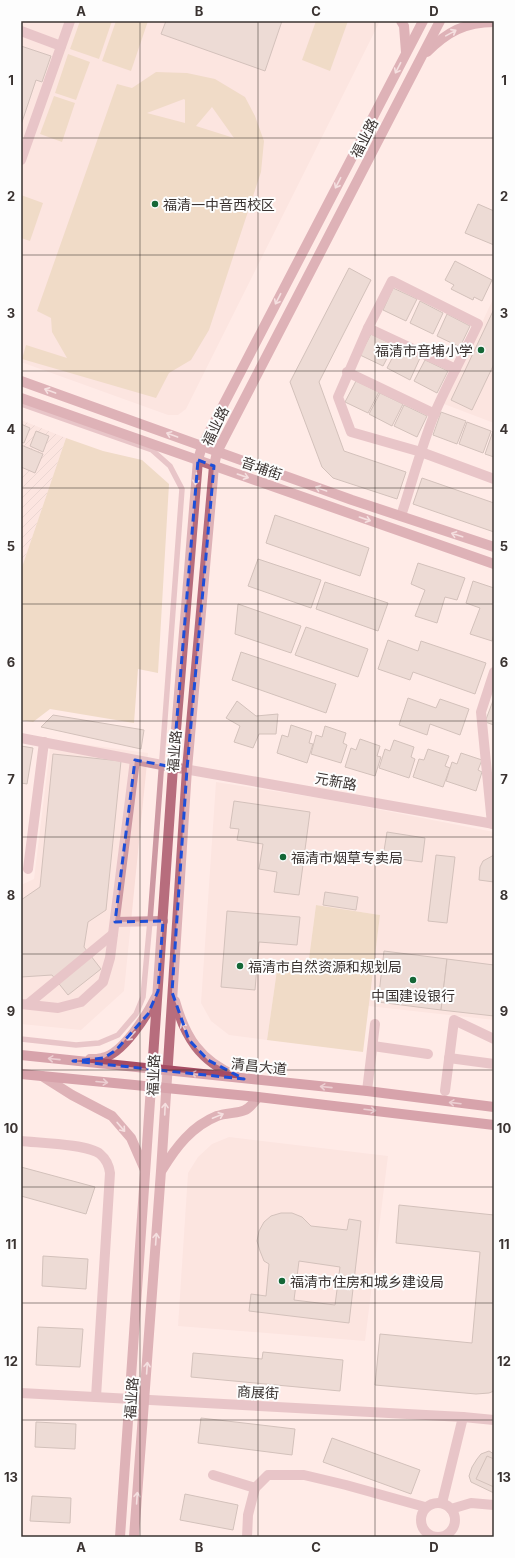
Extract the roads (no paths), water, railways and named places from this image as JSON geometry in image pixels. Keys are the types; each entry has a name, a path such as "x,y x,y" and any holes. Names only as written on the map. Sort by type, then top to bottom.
{"main road":[{"name":"清昌大道","path":"21,1055 366,1091 494,1108"},
{"path":"21,1074 258,1097 494,1125"}],"street":[{"path":"21,160 70,21"},
{"path":"401,21 404,26 406,53"},
{"name":"福业路","path":"120,1537 173,767 198,460 202,446 423,21"},
{"name":"福业路","path":"134,1537 161,1171 187,769 214,466 217,452 440,21"},
{"path":"421,58 450,32 475,23 494,22"},
{"path":"21,31 61,46"},
{"path":"401,516 421,452 435,414 478,324 392,281 347,372 338,396 351,432 421,452 494,479"},
{"path":"368,328 456,369"},
{"path":"347,372 435,414"},
{"name":"音埔街","path":"21,381 217,452 494,547"},
{"name":"音埔街","path":"21,398 494,564"},
{"path":"493,824 481,712 494,672"},
{"name":"元新路","path":"21,738 162,765 493,824"},
{"path":"28,869 44,742"},
{"path":"25,1004 58,1008 81,1002 103,982 110,958 135,760"},
{"path":"114,922 162,921"},
{"path":"25,1004 113,934"},
{"path":"73,1061 104,1058 116,1050 129,1038 148,1014 158,991"},
{"path":"172,992 181,1023 189,1040 208,1060 224,1071 244,1079"},
{"path":"445,1091 454,1020 494,1038"},
{"path":"366,1091 375,1024"},
{"path":"373,1046 428,1054"},
{"path":"450,1058 494,1064"},
{"path":"42,1076 72,1095 112,1116 131,1138 146,1172"},
{"path":"161,1171 179,1144 189,1134 217,1116 231,1111 245,1110 258,1097"},
{"path":"21,1141 86,1148 100,1154 108,1163 110,1172 96,1397"},
{"name":"商展街","path":"21,1393 463,1417 494,1420"},
{"path":"442,1503 463,1417"},
{"path":"213,1475 255,1488"},
{"path":"247,1537 248,1515 255,1488 268,1475 304,1475 425,1507"},
{"path":"451,1508 455,1519 454,1524 452,1529 443,1536 432,1536 423,1529 420,1518 425,1507 430,1504 442,1503 451,1508 471,1504 494,1505"}],"lane":[{"path":"21,404 152,450 170,466 182,489 143,997 136,1014 118,1034 99,1043 76,1045 21,1039"}],"place":[{"name":"福清一中音西校区","path":"155,204"},
{"name":"福清市音埔小学","path":"481,350"},
{"name":"福清市烟草专卖局","path":"283,857"},
{"name":"福清市自然资源和规划局","path":"240,966"},
{"name":"中国建设银行","path":"413,980"},
{"name":"福清市住房和城乡建设局","path":"282,1281"}]}
